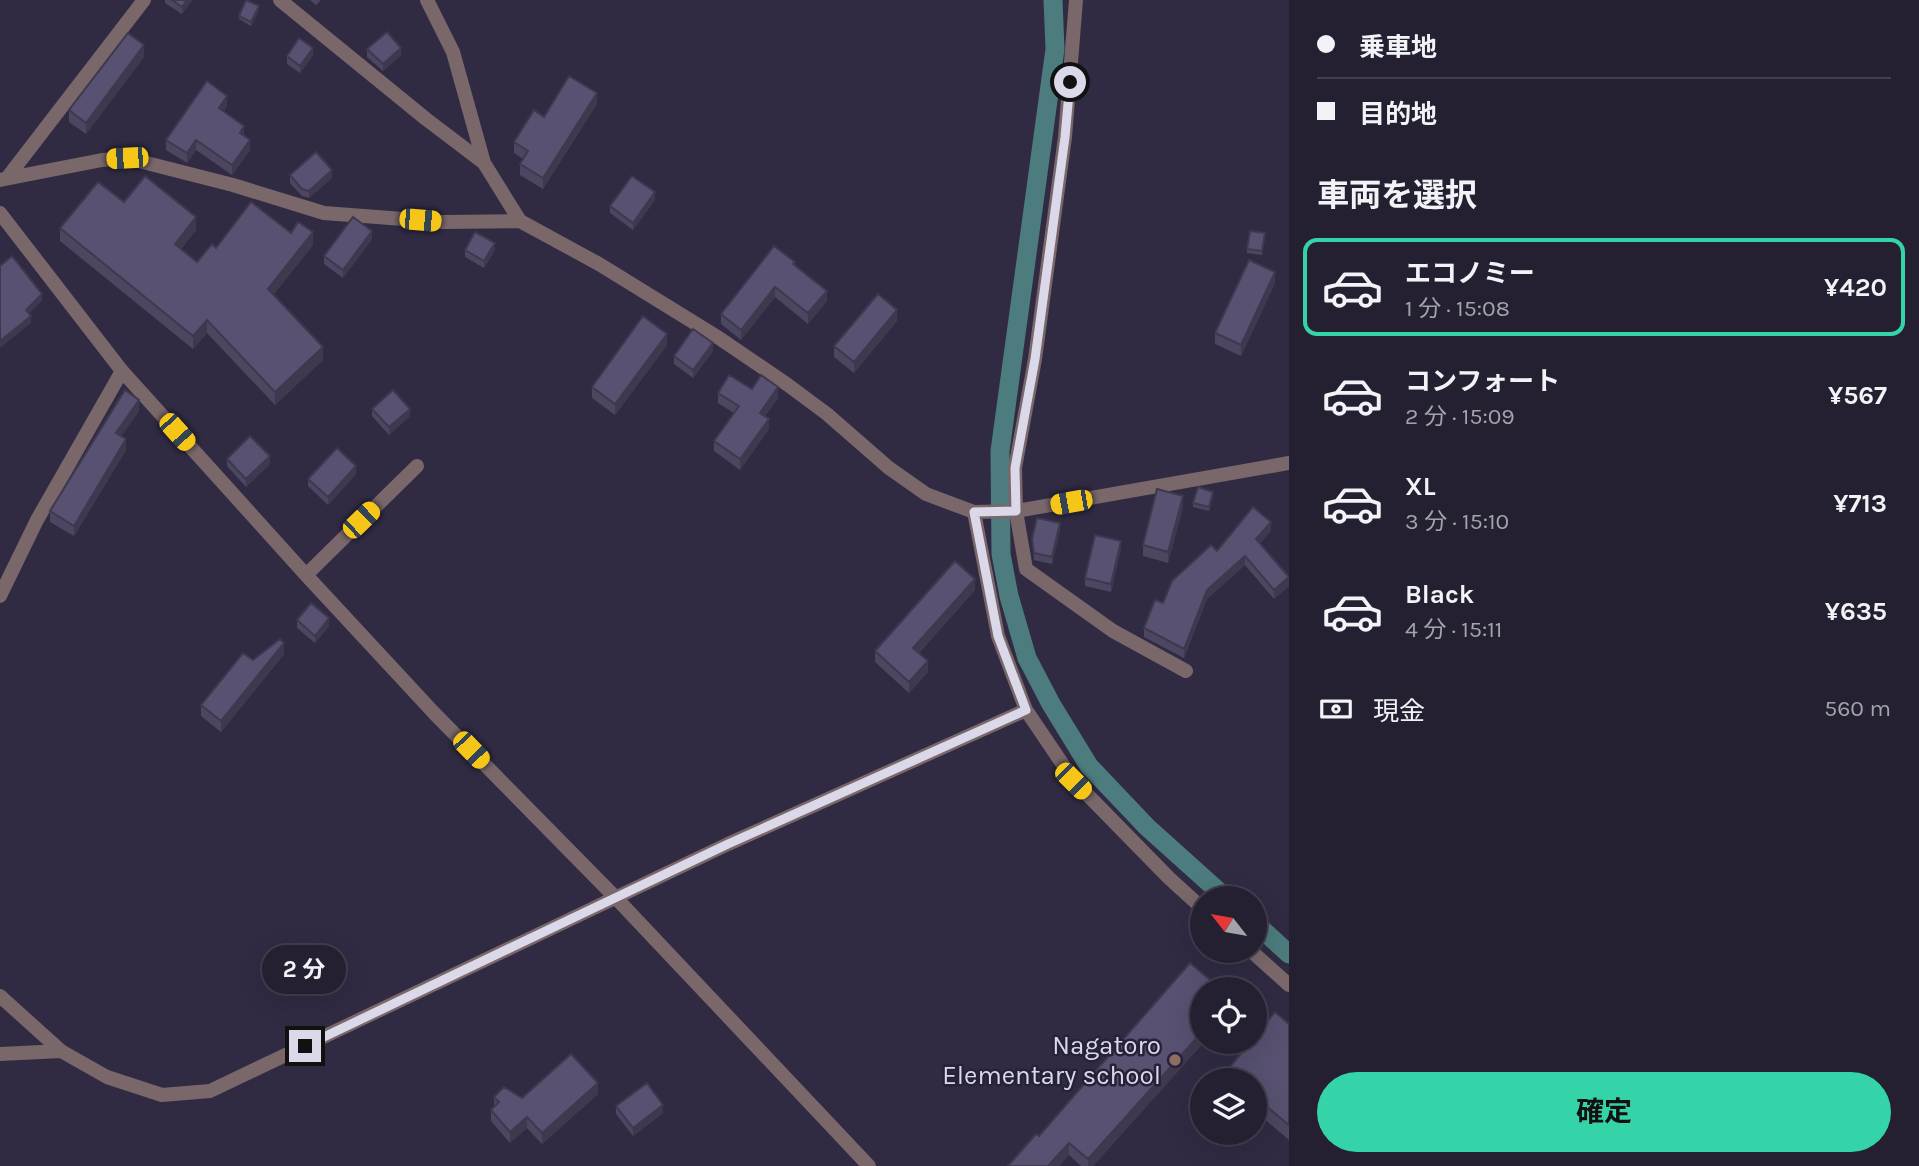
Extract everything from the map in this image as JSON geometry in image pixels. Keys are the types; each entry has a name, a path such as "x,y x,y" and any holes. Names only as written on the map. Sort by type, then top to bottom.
{"street":[{"path":"4,179 144,0"},
{"path":"280,0 484,163"},
{"path":"427,0 453,52 484,163 520,220 600,264 719,338 827,414 889,468 926,494 974,512 1016,511 1289,463"},
{"path":"1076,0 1065,137 1035,359 1015,468 1016,511 1026,569 1113,631 1186,671"},
{"path":"4,179 102,160 127,158 233,185 324,213 443,222 520,220"},
{"path":"0,213 122,371 306,575 434,713 616,898 869,1166"},
{"path":"0,596 37,520 122,371"},
{"path":"306,575 417,466"},
{"path":"974,512 998,636 1026,710 1073,781 1190,897"},
{"path":"0,996 61,1051 107,1077 162,1095 210,1091 901,764 1026,710"},
{"path":"1264,963 1289,985"},
{"path":"0,1054 61,1051"}],"building":[{"path":"172,0 187,0 182,7"},
{"path":"246,0 259,6 251,22 239,16"},
{"path":"387,32 401,48 383,64 367,49"},
{"path":"128,33 144,45 86,123 69,110"},
{"path":"299,38 313,48 300,66 287,56"},
{"path":"569,76 597,93 543,178 520,164 528,151 514,142 534,110 544,117"},
{"path":"207,81 227,96 219,108 244,126 240,133 250,140 232,165 196,140 187,153 166,140"},
{"path":"316,152 332,170 309,191 302,189 290,175"},
{"path":"145,176 196,217 175,244 197,262 212,244 216,248 251,202 291,233 298,222 313,232 268,289 323,347 275,392 207,320 193,336 60,228 98,182 124,202"},
{"path":"632,176 655,192 633,223 610,206"},
{"path":"353,217 372,231 343,270 324,256"},
{"path":"1250,231 1265,233 1262,251 1247,249"},
{"path":"475,232 495,243 484,261 465,250"},
{"path":"774,246 827,291 808,313 775,287 741,330 721,314"},
{"path":"12,256 42,294 26,310 31,316 0,341 0,266"},
{"path":"1249,260 1275,272 1241,345 1215,333"},
{"path":"878,294 897,310 854,362 834,346"},
{"path":"643,316 667,334 615,404 592,387"},
{"path":"693,329 713,343 693,370 674,356"},
{"path":"729,375 752,389 761,375 778,387 760,413 769,419 740,459 714,441 739,406 718,393"},
{"path":"125,390 139,400 116,433 126,439 74,526 50,511"},
{"path":"393,390 410,409 389,427 372,409"},
{"path":"250,436 270,456 246,479 227,459"},
{"path":"337,448 356,466 328,497 308,479"},
{"path":"1198,487 1213,492 1209,507 1193,503"},
{"path":"1157,489 1183,496 1168,552 1143,545"},
{"path":"1253,507 1271,522 1256,539 1289,577 1274,590 1245,556 1207,590 1184,649 1144,628 1155,600 1163,603 1172,581 1211,545 1217,551"},
{"path":"1037,518 1060,523 1052,557 1034,553 1032,539"},
{"path":"1095,535 1121,541 1111,584 1085,578"},
{"path":"955,561 975,579 913,648 928,661 909,682 875,651"},
{"path":"311,603 329,618 315,636 297,620"},
{"path":"280,639 284,643 221,721 201,705 243,653 253,660"},
{"path":"1190,963 1207,977 1190,977 1190,1045 1088,1159 1069,1143 1048,1166 1008,1166 1036,1134 1039,1136"},
{"path":"1275,1012 1289,1024 1289,1125 1267,1107 1267,1068 1229,1068 1240,1054 1267,1054 1267,1022"},
{"path":"571,1054 598,1083 542,1133 527,1117 510,1132 491,1110 499,1102 494,1097 504,1087 522,1098"},
{"path":"647,1083 663,1105 633,1128 616,1106"}],"waterway":[{"path":"1053,0 1055,49 1000,451 1001,554 1009,596 1027,658 1089,766 1147,827 1213,886"},
{"path":"1267,934 1289,954"}],"place":[{"name":"Nagatoro Elementary school","path":"1175,1060"}],"route":[{"path":"305,1046 728,844 914,758 1026,710 998,636 974,512 1016,511 1015,468 1035,359 1070,82"}]}
